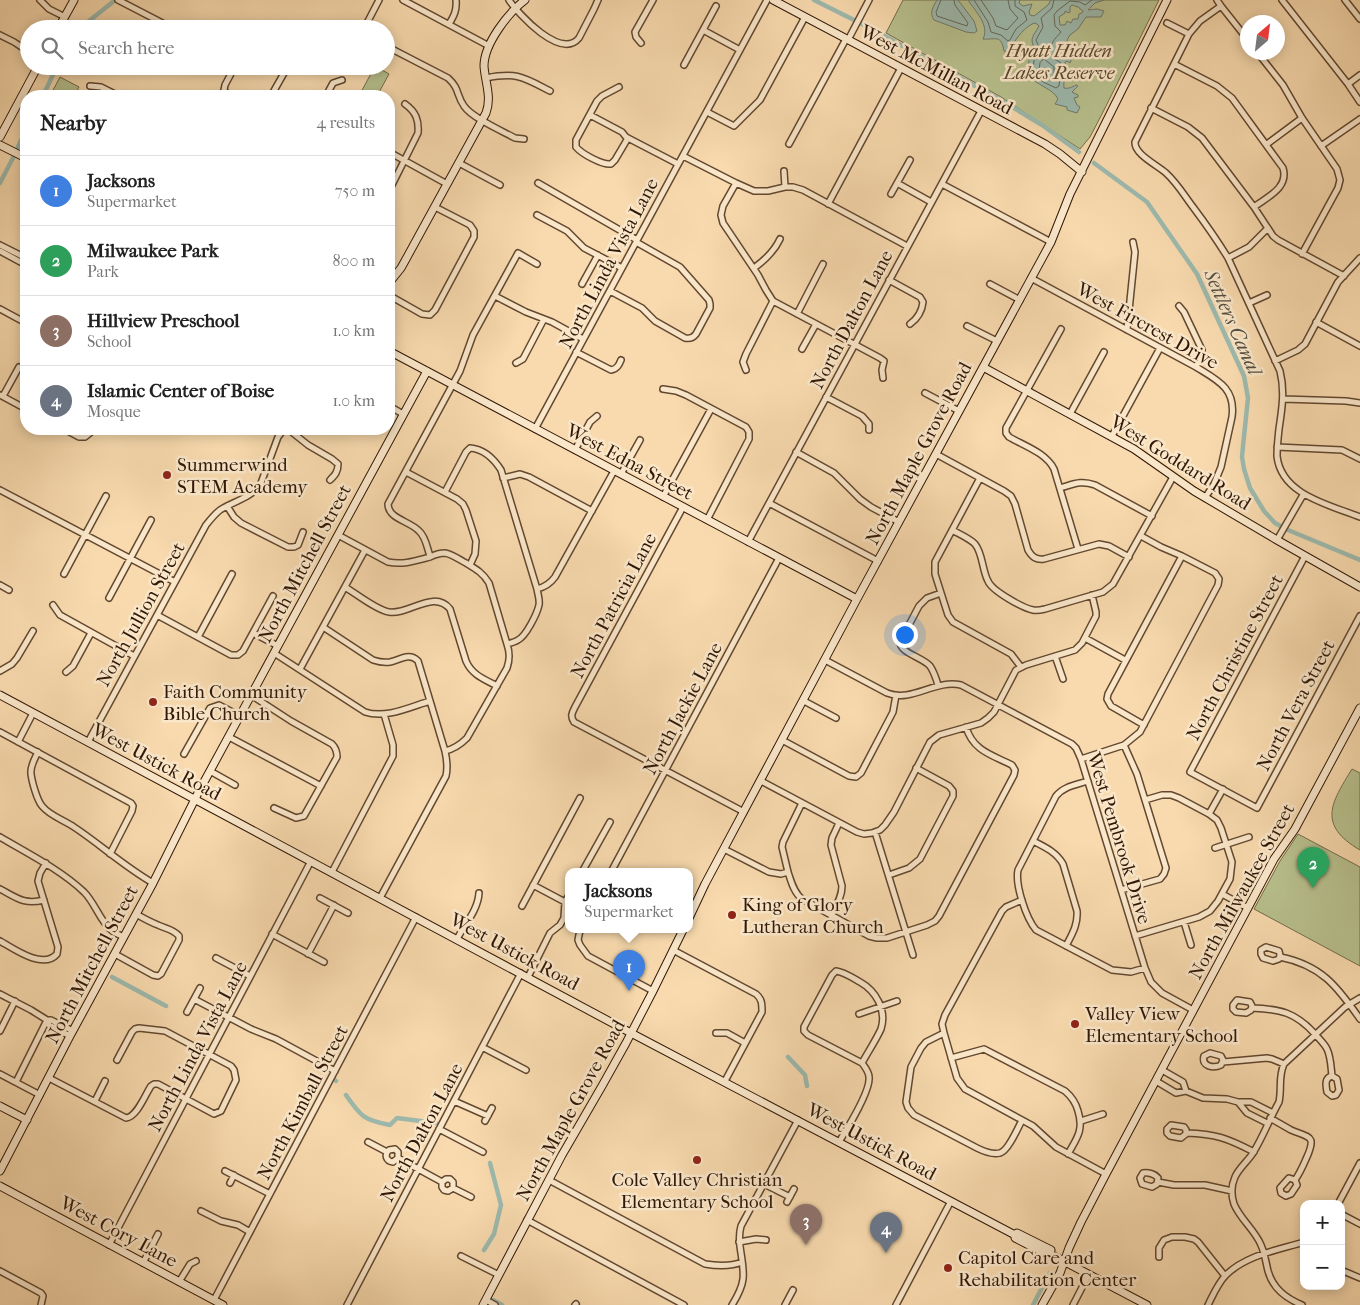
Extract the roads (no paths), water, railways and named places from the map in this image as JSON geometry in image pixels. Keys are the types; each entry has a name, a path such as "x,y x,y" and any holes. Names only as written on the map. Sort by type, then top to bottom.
{"street":[{"path":"40,0 49,9 64,18 74,0"},
{"path":"118,0 156,20"},
{"path":"368,20 380,0"},
{"path":"403,0 489,46"},
{"path":"449,24 455,13 456,0"},
{"path":"509,0 515,9 542,34 568,45 579,38 598,0"},
{"path":"395,276 406,260 488,108 489,100 484,60 489,46 501,26 525,0"},
{"path":"641,43 636,37 635,32 653,0"},
{"name":"North Linda Vista Lane","path":"535,429 767,0"},
{"name":"West McMillan Road","path":"772,0 1052,148 1082,172"},
{"path":"789,144 869,0"},
{"name":"North Maple Grove Road","path":"693,910 857,599 1051,242 1070,194 1166,0"},
{"path":"1217,0 1240,30"},
{"path":"1282,0 1360,102"},
{"path":"1345,0 1360,19"},
{"path":"684,65 716,6"},
{"path":"1221,6 1200,21 1189,34 1151,108 1134,147 1175,182 1220,244 1280,371 1283,384 1283,399 1277,447 1283,474 1303,495 1360,517"},
{"path":"707,112 734,126 760,100 805,17"},
{"path":"1167,23 1189,34"},
{"path":"703,30 740,50"},
{"path":"0,34 20,46"},
{"path":"395,51 448,78 458,90 464,107 469,112 515,138 524,139"},
{"path":"1263,60 1283,85 1302,118 1337,169 1340,180 1338,188 1302,254"},
{"path":"1174,64 1217,86 1232,98 1283,168 1285,176 1278,189 1254,207"},
{"path":"828,204 901,68"},
{"path":"25,90 33,75"},
{"path":"224,90 230,75"},
{"path":"274,90 283,75"},
{"path":"486,78 512,75 526,79 550,91"},
{"path":"1348,84 1360,75"},
{"path":"329,90 333,83 342,80"},
{"path":"90,86 101,87 107,90"},
{"path":"619,87 602,96 597,101 576,140 576,147 580,151 608,165 616,160 628,138"},
{"path":"0,137 20,100"},
{"path":"395,180 416,140 419,126 415,113 405,104"},
{"path":"1151,108 1188,127 1202,138 1278,240 1344,276"},
{"name":"North Dalton Lane","path":"748,542 981,111"},
{"path":"590,114 622,132 628,138 678,164"},
{"path":"1266,144 1302,118"},
{"path":"1321,146 1360,118"},
{"path":"0,144 20,155"},
{"path":"395,155 447,184"},
{"path":"683,156 754,191 768,191 784,187 794,187 802,190 907,246"},
{"path":"891,194 910,160"},
{"path":"459,163 500,184"},
{"path":"784,171 784,187"},
{"path":"538,183 680,267 709,300 710,308 696,334 690,339 655,321 642,308 610,291"},
{"path":"736,183 723,206 721,214 723,223 754,268 773,301 884,361 883,378"},
{"path":"897,183 931,202"},
{"path":"942,184 1051,242"},
{"path":"395,299 422,314 430,315 435,310 474,237 474,231 470,226 435,206"},
{"path":"537,215 567,231 584,248 622,268"},
{"path":"1228,258 1249,247 1268,228"},
{"path":"754,268 766,259 780,239"},
{"path":"1127,330 1135,252 1133,242"},
{"path":"0,245 20,255"},
{"path":"0,251 20,262"},
{"path":"430,556 421,532 414,526 391,514 388,504 453,385 473,336 518,254 537,264"},
{"path":"582,284 598,256"},
{"path":"1275,361 1298,350 1305,344 1338,282 1360,258"},
{"path":"797,314 823,264"},
{"name":"West Fircrest Drive","path":"1031,278 1216,379 1224,386 1230,397 1233,410 1221,467 1206,498"},
{"path":"889,280 920,297 924,302 917,317 910,324"},
{"path":"990,284 1020,300"},
{"path":"1249,303 1267,295"},
{"path":"495,296 526,312 552,322 583,339"},
{"path":"746,370 743,362 746,354 773,301"},
{"path":"1178,306 1184,312 1202,350 1202,355 1196,368"},
{"path":"0,309 20,320"},
{"path":"516,363 522,359 544,319"},
{"path":"1316,322 1359,344"},
{"path":"802,349 816,324"},
{"path":"967,326 997,342"},
{"path":"1061,329 1006,428 1006,433 1009,437 1050,461 1078,549"},
{"path":"1112,436 1160,348"},
{"path":"576,352 611,370 614,370 621,360"},
{"path":"1070,414 1104,352"},
{"name":"West Edna Street","path":"395,354 857,599"},
{"path":"19,366 2,395 20,405"},
{"name":"West Goddard Road","path":"983,367 1112,436 1206,498 1360,587"},
{"name":"North Mitchell Street","path":"395,429 427,371"},
{"path":"663,389 676,391 746,427 749,432 749,438 707,520"},
{"path":"925,393 959,411"},
{"path":"826,397 862,416 869,424 870,430"},
{"path":"1283,399 1360,403"},
{"path":"395,409 403,414"},
{"path":"663,497 711,409"},
{"path":"575,450 590,422 597,416"},
{"path":"75,435 79,437 88,435"},
{"name":"North Jullion Street","path":"88,742 206,525 218,512 258,488 280,435"},
{"path":"296,435 338,464 338,470 330,480"},
{"name":"North Mitchell Street","path":"0,1171 210,771 392,435"},
{"path":"621,474 640,440"},
{"path":"1277,447 1342,450 1360,459"},
{"path":"445,492 466,452 470,448 476,448 490,456 501,470 539,598 537,612 526,632 519,640 507,644"},
{"path":"796,452 834,473 870,507 899,522"},
{"path":"936,454 1011,496 1028,550 1033,557 1040,560 1096,544 1104,544 1129,557"},
{"path":"537,589 545,587 556,577 614,470"},
{"path":"406,472 445,492 463,504 476,541 475,554 470,565"},
{"path":"504,478 520,474 529,477 592,511"},
{"path":"952,530 976,546 991,586 998,592 1028,608 1041,610 1103,592 1113,584 1174,477"},
{"path":"980,478 935,562 935,574 948,615 953,622 1011,654 1020,667"},
{"path":"1060,488 1086,482 1152,516"},
{"path":"0,490 175,582"},
{"path":"1277,540 1303,495"},
{"path":"64,574 106,496"},
{"path":"769,504 878,561"},
{"path":"227,506 234,517 241,523 288,547 298,546 302,532"},
{"name":"North Patricia Lane","path":"666,771 574,722 572,714 682,507"},
{"path":"109,598 151,520"},
{"path":"338,535 388,562 397,564 445,553 478,570 489,583 510,652 509,664 467,738 453,749 444,751"},
{"path":"1081,759 1124,746 1140,732 1218,585 1219,579 1215,574 1141,536"},
{"path":"300,670 365,550"},
{"path":"1144,724 1111,706 1107,699 1108,694 1182,556"},
{"name":"North Christine Street","path":"1223,789 1190,772 1305,556"},
{"name":"North Jackie Lane","path":"613,868 780,558"},
{"path":"198,637 232,574"},
{"path":"0,585 9,590"},
{"path":"345,587 388,612 398,612 434,601 447,604 468,667 477,676 497,686"},
{"path":"938,685 930,666 902,648 899,643 919,606 927,598 941,593"},
{"path":"760,781 860,833 869,834 883,828 888,822 930,742 934,738 981,723 988,718 994,712 1013,674 1020,667 1075,650 1082,643 1095,619 1096,614 1092,595"},
{"path":"157,615 231,655 238,655 243,651 273,596"},
{"path":"53,605 60,615 134,656"},
{"name":"North Vera Street","path":"1223,789 1257,808 1360,616"},
{"path":"323,627 373,660 389,662 414,657 418,661 447,760 446,776 380,898"},
{"path":"0,671 12,664 17,658 33,631"},
{"path":"253,632 278,646"},
{"path":"66,672 73,666 91,633"},
{"path":"1085,638 1125,660"},
{"path":"274,653 365,712 374,715 384,714 430,700"},
{"path":"1056,656 1063,680"},
{"path":"782,740 849,776 856,777 861,772 892,712 896,695 825,660"},
{"name":"West Pembrook Drive","path":"896,695 908,694 950,683 961,685 1072,744 1076,748 1151,982 1162,993 1193,1010"},
{"name":"West Ustick Road","path":"0,695 631,1033 1014,1235 1015,1238 1048,1255 1050,1254 1064,1260 1147,1305"},
{"path":"251,696 336,748 337,757 307,812 300,818 291,817 274,808"},
{"path":"804,701 836,718"},
{"path":"184,754 210,708 218,705 240,716"},
{"name":"North Milwaukee Street","path":"1042,1305 1060,1273 1080,1222 1274,859 1295,829 1360,708"},
{"path":"18,742 33,713"},
{"path":"332,872 393,756 393,745 384,714"},
{"path":"802,803 782,847 788,872 798,896 831,916 869,936 877,938 887,938 927,925 939,916 1015,770 1012,765 979,748 972,742 966,727"},
{"path":"0,732 131,803 133,806 132,811 110,854"},
{"path":"229,737 321,786"},
{"path":"1121,890 1160,879 1166,868 1137,774 1124,746"},
{"path":"38,752 31,773 38,800 42,806 50,813 76,828 135,873 152,883"},
{"path":"889,875 909,868 920,859 952,796 953,790 949,786 916,768"},
{"path":"210,771 235,785"},
{"path":"666,771 744,812"},
{"path":"1088,781 1066,787 1056,796 1020,865 1017,875 1022,900 1032,925 1036,930 1112,970 1131,972 1145,968"},
{"path":"1209,814 1223,789"},
{"path":"1136,936 1199,917 1210,911 1218,902 1230,879 1232,862 1221,828 1217,820 1209,814 1171,795 1162,795 1145,800"},
{"path":"522,906 580,798"},
{"path":"584,868 610,822"},
{"path":"831,916 842,893 842,886 830,844 839,823"},
{"path":"875,832 913,955"},
{"path":"0,837 46,863 82,890 93,902 109,928 124,937"},
{"path":"1215,848 1249,837"},
{"path":"1033,841 1052,851 1063,864 1077,911 1076,926 1066,946"},
{"path":"724,848 769,872 781,874 788,872"},
{"name":"North Linda Vista Lane","path":"109,1245 311,861"},
{"path":"0,941 37,959 52,958 57,954 58,947 38,881 38,877 46,863"},
{"path":"533,885 565,902"},
{"path":"0,889 29,903 44,900"},
{"path":"458,939 475,910 479,893"},
{"path":"1222,894 1248,908"},
{"path":"320,898 348,912"},
{"path":"1022,900 1006,906 999,915 944,1016 942,1024 951,1058 958,1078 965,1089 1039,1131 1056,1148 1106,1174"},
{"name":"North Dalton Lane","path":"347,1305 482,1047 550,933 560,925 564,918 565,902"},
{"path":"308,954 334,905"},
{"path":"115,954 153,976 158,976 161,974 179,940 179,936 168,928 136,914"},
{"name":"North Kimball Street","path":"214,1300 416,917"},
{"path":"1184,922 1191,946"},
{"path":"579,933 578,940 583,951 593,960 653,991"},
{"name":"North Maple Grove Road","path":"484,1302 527,1220 631,1033 682,933"},
{"path":"272,934 324,962"},
{"path":"673,950 756,994 760,998 762,1012 725,1081"},
{"path":"1280,957 1299,962 1319,972 1332,983 1360,1019"},
{"path":"216,958 250,976"},
{"path":"839,1142 868,1088 870,1077 862,1063 808,1035 804,1031 804,1026 836,971 866,985 874,992 881,1006 883,1018 881,1028 862,1063"},
{"path":"187,1012 200,988"},
{"path":"0,994 47,1020 48,1025 72,1034"},
{"path":"1302,1305 1288,1298 1277,1288 1269,1274 1264,1254 1256,1236 1236,1209 1232,1197 1233,1184 1238,1171 1254,1152 1280,1102 1280,1076 1284,1064 1315,1034 1350,1004 1360,998"},
{"path":"194,999 228,1018 276,1039 335,1071"},
{"path":"0,1031 15,1001"},
{"path":"859,1014 896,1001"},
{"path":"1252,1008 1274,1009 1289,1013 1302,1021 1327,1050 1332,1076"},
{"path":"16,1082 47,1020"},
{"path":"49,1078 126,1118 130,1118 134,1114 150,1086 154,1084 158,1084 214,1114 218,1113 221,1111 236,1080 236,1075 231,1066 165,1031 135,1029 117,1060"},
{"path":"716,1033 727,1033 745,1043"},
{"path":"944,1034 926,1042 911,1067 906,1102 914,1115 976,1148 998,1154 1006,1150 1022,1120"},
{"path":"482,1047 526,1070"},
{"path":"951,1058 984,1049 1072,1096 1081,1121 1080,1131 1068,1154"},
{"path":"1222,1062 1267,1058 1284,1064"},
{"path":"514,1074 518,1066"},
{"path":"1162,1070 1183,1082 1186,1091"},
{"path":"0,1074 40,1095"},
{"path":"94,1101 105,1081"},
{"path":"1156,1081 1176,1092 1186,1091 1203,1098 1251,1102 1270,1118 1306,1135 1311,1143 1311,1148 1295,1180"},
{"path":"454,1101 487,1119 492,1108"},
{"path":"1238,1102 1247,1113 1270,1118"},
{"path":"0,1106 27,1120"},
{"path":"1081,1121 1102,1114"},
{"path":"732,1305 743,1281 744,1272 739,1242 741,1226 798,1120"},
{"path":"439,1129 483,1152"},
{"path":"1186,1133 1220,1136 1254,1152"},
{"path":"368,1142 387,1152"},
{"path":"391,1149 397,1150 398,1158 393,1162 389,1161 386,1158 387,1152 391,1149"},
{"path":"398,1158 442,1182"},
{"path":"1340,1200 1359,1167"},
{"path":"225,1171 270,1194"},
{"path":"230,1183 234,1175"},
{"path":"442,1182 450,1179 453,1182 453,1188"},
{"path":"549,1180 705,1264 722,1266 742,1262"},
{"path":"442,1182 444,1190 448,1191 453,1188"},
{"path":"1158,1182 1174,1185 1205,1185 1232,1190"},
{"path":"764,1184 788,1200 794,1189"},
{"name":"West Cory Lane","path":"0,1186 223,1305"},
{"path":"453,1188 471,1197"},
{"path":"896,1305 951,1202"},
{"path":"201,1210 221,1221 238,1225 250,1232"},
{"path":"1345,1216 1360,1224"},
{"path":"527,1220 684,1305"},
{"path":"143,1262 158,1234"},
{"path":"1159,1256 1159,1248 1164,1240 1172,1237 1189,1237 1198,1242 1225,1276"},
{"path":"739,1242 766,1240"},
{"path":"1208,1305 1225,1276 1246,1261 1300,1243"},
{"path":"461,1256 498,1275"},
{"path":"179,1282 186,1269 196,1260"},
{"path":"0,1271 38,1291 43,1296 41,1305"},
{"path":"1345,1272 1360,1278"},
{"path":"1073,1305 1089,1274"},
{"path":"785,1305 793,1290"},
{"path":"484,1302 495,1305"}],"water":[{"path":"937,0 958,0 974,21 977,31 974,33 966,32 934,20 932,12"},
{"path":"968,0 1020,0 1019,3 1023,6 1032,4 1029,12 1030,15 1034,16 1048,5 1051,0 1104,0 1095,3 1088,10 1097,9 1104,11 1101,17 1086,17 1067,40 1071,61 1070,63 1065,62 1064,88 1078,86 1072,92 1078,95 1078,97 1074,98 1080,107 1077,113 1067,110 1067,107 1055,104 1058,99 1056,95 1028,74 1029,60 1035,49 1032,38 1039,26 1034,23 1025,29 1007,52 1004,51 999,40 983,39 985,29 983,23","holes":["1072,5 1083,11 1079,14 1078,19 1073,19 1071,23 1067,21 1065,25 1060,25 1059,17 1065,11 1069,13"]}],"waterway":[{"name":"Settlers Canal","path":"814,0 870,28 1004,102 1042,125 1079,152"},
{"name":"Settlers Canal","path":"90,20 114,1"},
{"name":"Settlers Canal","path":"46,90 53,75"},
{"name":"Settlers Canal","path":"18,147 20,143"},
{"name":"Settlers Canal","path":"0,183 13,158"},
{"name":"Settlers Canal","path":"1094,163 1147,202 1197,274 1244,376 1248,398 1242,457 1250,488 1264,511 1275,523 1288,530 1360,560"},
{"path":"112,977 166,1006"},
{"path":"788,1057 805,1075 807,1086"},
{"path":"346,1095 360,1113 374,1121 390,1125 397,1118 436,1123"},
{"path":"484,1250 494,1234 501,1205 490,1163"},
{"path":"1033,1305 1045,1282"},
{"path":"493,1300 502,1305"}],"place":[{"name":"Summerwind STEM Academy","path":"167,475"},
{"name":"Faith Community Bible Church","path":"153,702"},
{"name":"Milwaukee Park","path":"1313,888"},
{"name":"King of Glory Lutheran Church","path":"732,915"},
{"name":"Jacksons","path":"629,991"},
{"name":"Valley View Elementary School","path":"1075,1024"},
{"name":"Cole Valley Christian Elementary School","path":"697,1160"},
{"name":"Hillview Preschool","path":"806,1245"},
{"name":"Islamic Center of Boise","path":"886,1253"},
{"name":"Capitol Care and Rehabilitation Center","path":"948,1268"}],"park label":[{"name":"Hyatt Hidden Lakes Reserve","path":"1059,61"}]}
